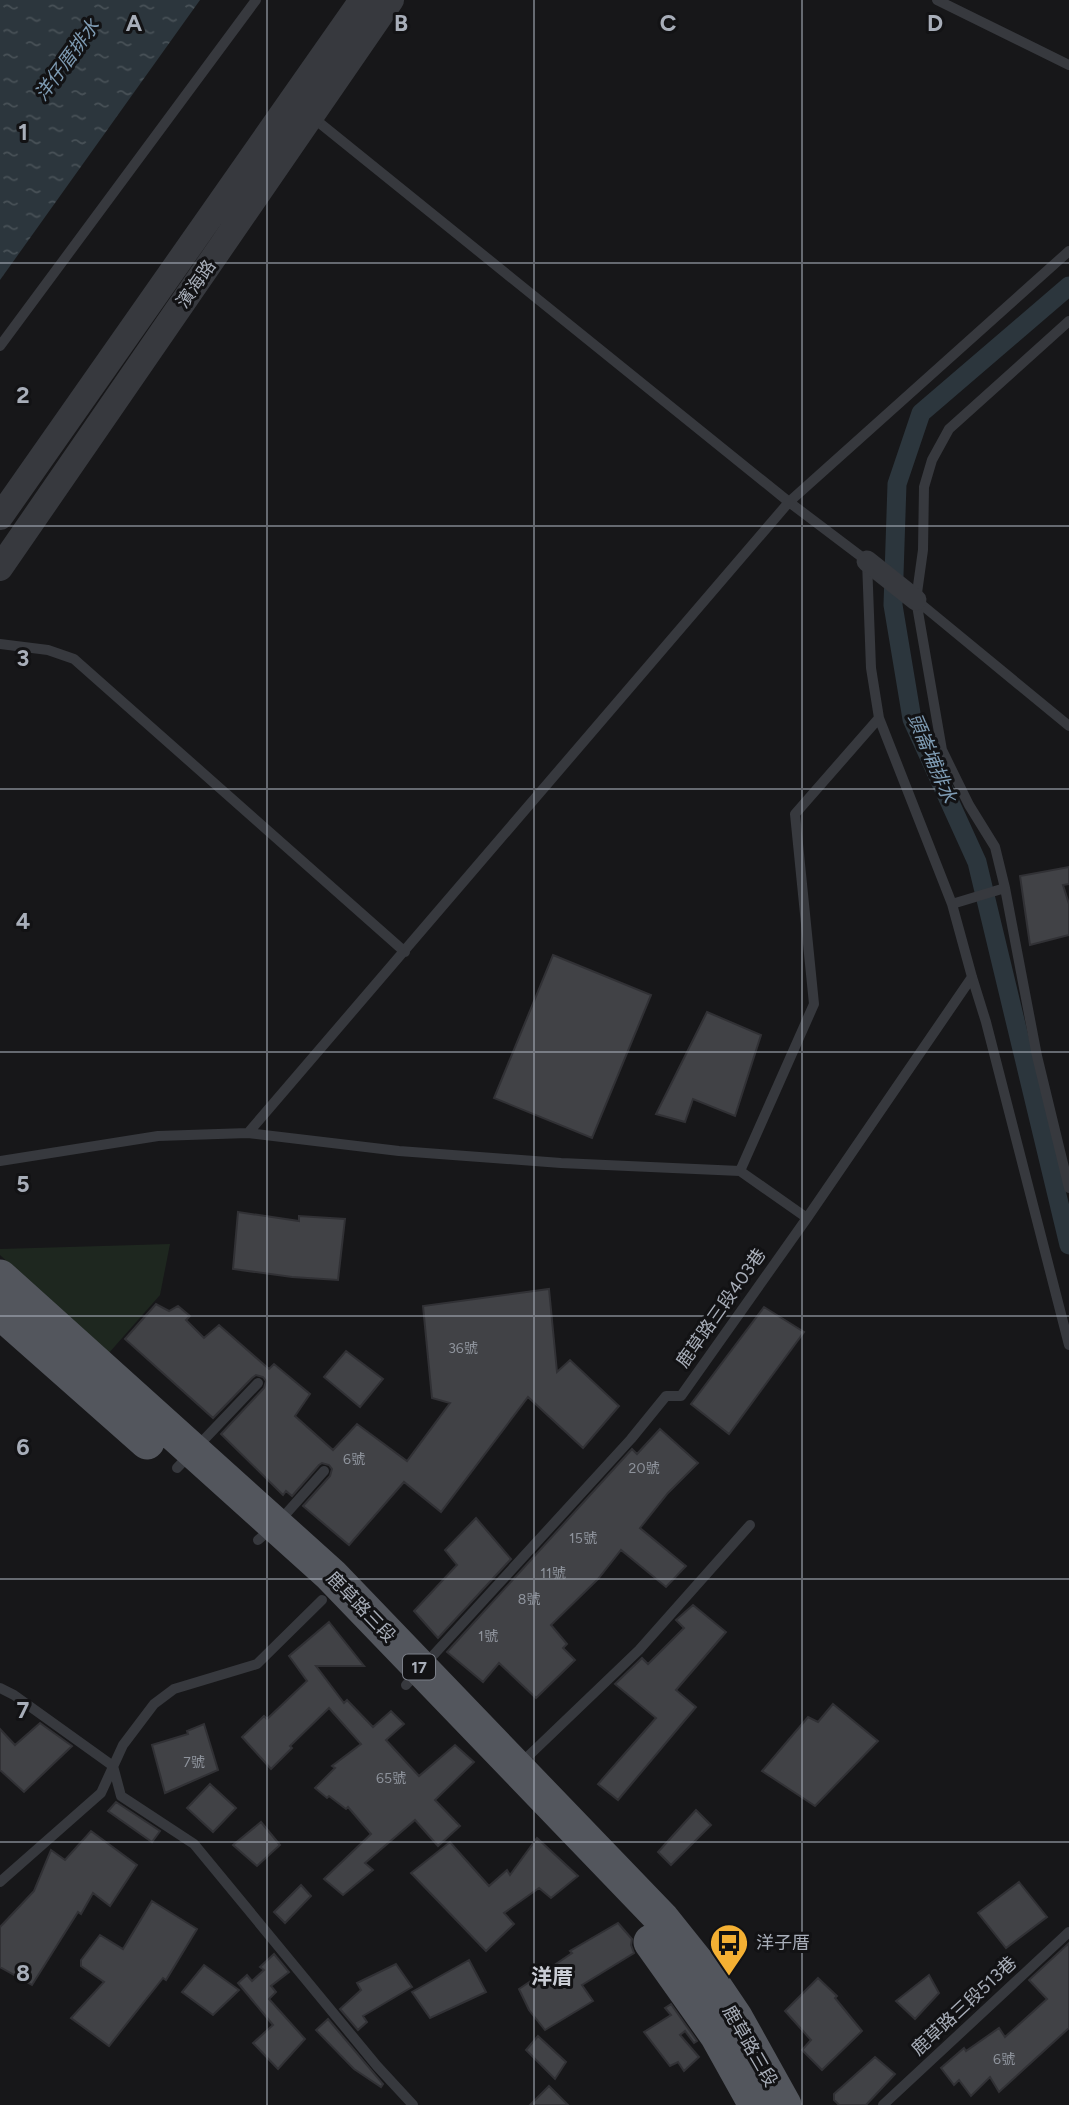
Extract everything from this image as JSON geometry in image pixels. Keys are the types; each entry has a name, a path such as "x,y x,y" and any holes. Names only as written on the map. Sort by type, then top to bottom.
{"main road":[{"name":"鹿草路三段","path":"0,1278 185,1460 267,1533 331,1575 413,1677 543,1823 649,1938 696,1982"},
{"name":"鹿草路三段","path":"0,1312 185,1460"},
{"name":"鹿草路三段","path":"267,1533 322,1600 515,1768 662,1919 696,1982 785,2105"},
{"name":"鹿草路三段","path":"726,2026 756,2105"}],"street":[{"name":"濱海路","path":"0,517 362,0"},
{"name":"濱海路","path":"0,568 391,0"},
{"path":"867,561 916,600"}],"lane":[{"path":"0,346 256,0"},
{"path":"937,0 1069,65"},
{"path":"312,116 789,502 867,561 872,668 879,719 952,904 986,1022 1069,1345"},
{"path":"248,1133 789,502 1069,251"},
{"path":"1069,321 949,429 932,460 924,487 923,551 916,600 942,750 969,805 995,846 1037,1056 1069,1188"},
{"path":"916,600 1069,726"},
{"path":"0,644 48,650 74,659 405,952"},
{"path":"740,1171 814,1004 795,814 879,719"},
{"path":"952,904 1005,888"},
{"name":"鹿草路三段403巷","path":"413,1677 631,1439 666,1396 681,1396 972,977"},
{"path":"0,1161 158,1136 248,1133 399,1151 561,1163 740,1171 807,1218"},
{"path":"185,1460 258,1383"},
{"path":"267,1533 324,1471"},
{"path":"515,1768 639,1650 750,1525"},
{"path":"0,1882 101,1793 123,1745 154,1704 174,1689 257,1664 322,1600"},
{"path":"0,1688 14,1695 113,1766 121,1796 194,1844 377,2066 413,2105"},
{"name":"鹿草路三段513巷","path":"883,2105 1069,1932"}],"shaded area":[{"path":"170,1244 160,1295 108,1354 0,1255 0,1249"}],"water":[{"name":"洋仔厝排水","path":"0,0 200,0 0,280"}],"building":[{"path":"1069,867 1069,884 1063,885 1069,904 1069,935 1030,945 1020,876"},
{"path":"553,955 651,995 592,1138 494,1098"},
{"path":"707,1012 761,1035 735,1116 693,1099 685,1122 656,1114"},
{"path":"238,1212 299,1221 299,1216 345,1219 338,1280 233,1269"},
{"path":"549,1289 557,1372 570,1360 619,1406 583,1448 528,1397 441,1512 404,1482 349,1545 303,1506 330,1476 332,1469 329,1465 319,1465 292,1496 286,1491 283,1495 221,1434 264,1388 266,1381 263,1377 256,1375 252,1378 213,1418 125,1339 156,1304 169,1311 178,1306 190,1316 186,1320 204,1338 219,1325 269,1369 274,1364 310,1394 295,1416 333,1450 357,1424 407,1461 450,1403 432,1398 423,1306"},
{"path":"764,1307 804,1332 729,1434 691,1404"},
{"path":"346,1351 383,1379 360,1407 324,1377"},
{"path":"660,1429 698,1463 668,1493 640,1528 686,1566 666,1587 621,1550 598,1579 551,1625 567,1644 563,1648 575,1660 536,1698 499,1663 483,1682 447,1652 632,1449 637,1454"},
{"path":"476,1518 511,1559 438,1638 414,1611 457,1565 445,1550"},
{"path":"693,1605 726,1632 676,1690 696,1707 618,1800 598,1784 656,1718 615,1684 642,1658 648,1664 684,1628 676,1620"},
{"path":"329,1622 364,1666 316,1666 344,1703 347,1700 373,1727 391,1711 404,1724 386,1740 419,1776 455,1745 474,1762 435,1800 460,1826 438,1846 415,1820 365,1863 373,1870 343,1895 324,1879 371,1834 348,1807 346,1809 315,1788 335,1768 332,1766 361,1744 329,1708 271,1769 242,1737 264,1716 267,1719 307,1681 289,1656"},
{"path":"833,1704 878,1741 815,1806 762,1771 808,1717 818,1722"},
{"path":"40,1723 72,1746 24,1792 0,1770 0,1729 15,1745"},
{"path":"204,1724 218,1770 165,1793 152,1745 188,1734 187,1731"},
{"path":"210,1784 236,1808 213,1832 187,1808"},
{"path":"116,1802 160,1831 152,1842 108,1811"},
{"path":"696,1810 711,1825 671,1865 658,1852"},
{"path":"261,1822 280,1845 257,1866 233,1845"},
{"path":"91,1831 137,1865 110,1906 93,1893 32,1985 0,1967 0,1927 34,1891 51,1850 65,1860"},
{"path":"537,1838 578,1876 551,1898 539,1888 504,1913 514,1924 486,1951 411,1873 450,1842 489,1886 507,1870 510,1875"},
{"path":"1019,1882 1047,1917 1006,1948 978,1913"},
{"path":"301,1885 311,1896 285,1923 274,1912"},
{"path":"152,1901 197,1929 166,1980 163,1978 109,2046 71,2018 104,1982 81,1966 81,1960 100,1935 123,1949"},
{"path":"618,1923 632,1939 634,1953 582,1985 593,2001 545,2030 529,2010 519,1989 572,1953 570,1951"},
{"path":"1069,1943 1069,2028 999,2092 990,2077 971,2096 959,2080 954,2085 941,2068 964,2048 966,2051 999,2028 1005,2037 1047,1999 1029,1980"},
{"path":"274,1954 289,1972 271,1986 276,1992 269,1999 305,2039 278,2069 253,2043 273,2025 238,1983 247,1975 252,1981 264,1970 260,1967"},
{"path":"469,1960 486,1992 430,2018 412,1992"},
{"path":"396,1964 412,1987 363,2016 367,2022 358,2030 340,2009 361,1990 357,1983"},
{"path":"204,1965 239,1990 213,2015 182,1992"},
{"path":"929,1975 939,1993 915,2019 896,2001"},
{"path":"818,1978 837,1996 835,1998 862,2031 822,2070 802,2050 811,2040 785,2011"},
{"path":"671,2004 697,2041 694,2043 685,2031 680,2035 699,2057 684,2071 678,2062 670,2066 644,2032 671,2015 665,2008"},
{"path":"328,2019 383,2084 381,2087 354,2069 316,2030"},
{"path":"538,2036 566,2062 555,2079 526,2050"},
{"path":"875,2057 895,2074 866,2105 839,2105 834,2100 834,2094"},
{"path":"549,2086 568,2105 530,2105"}],"waterway":[{"name":"頭崙埔排水","path":"1069,286 921,413 897,484 893,605 912,719 977,862 1069,1245"}],"place":[{"name":"洋子厝","path":"729,1977"}],"district":[{"name":"洋厝","path":"552,1976"}]}
